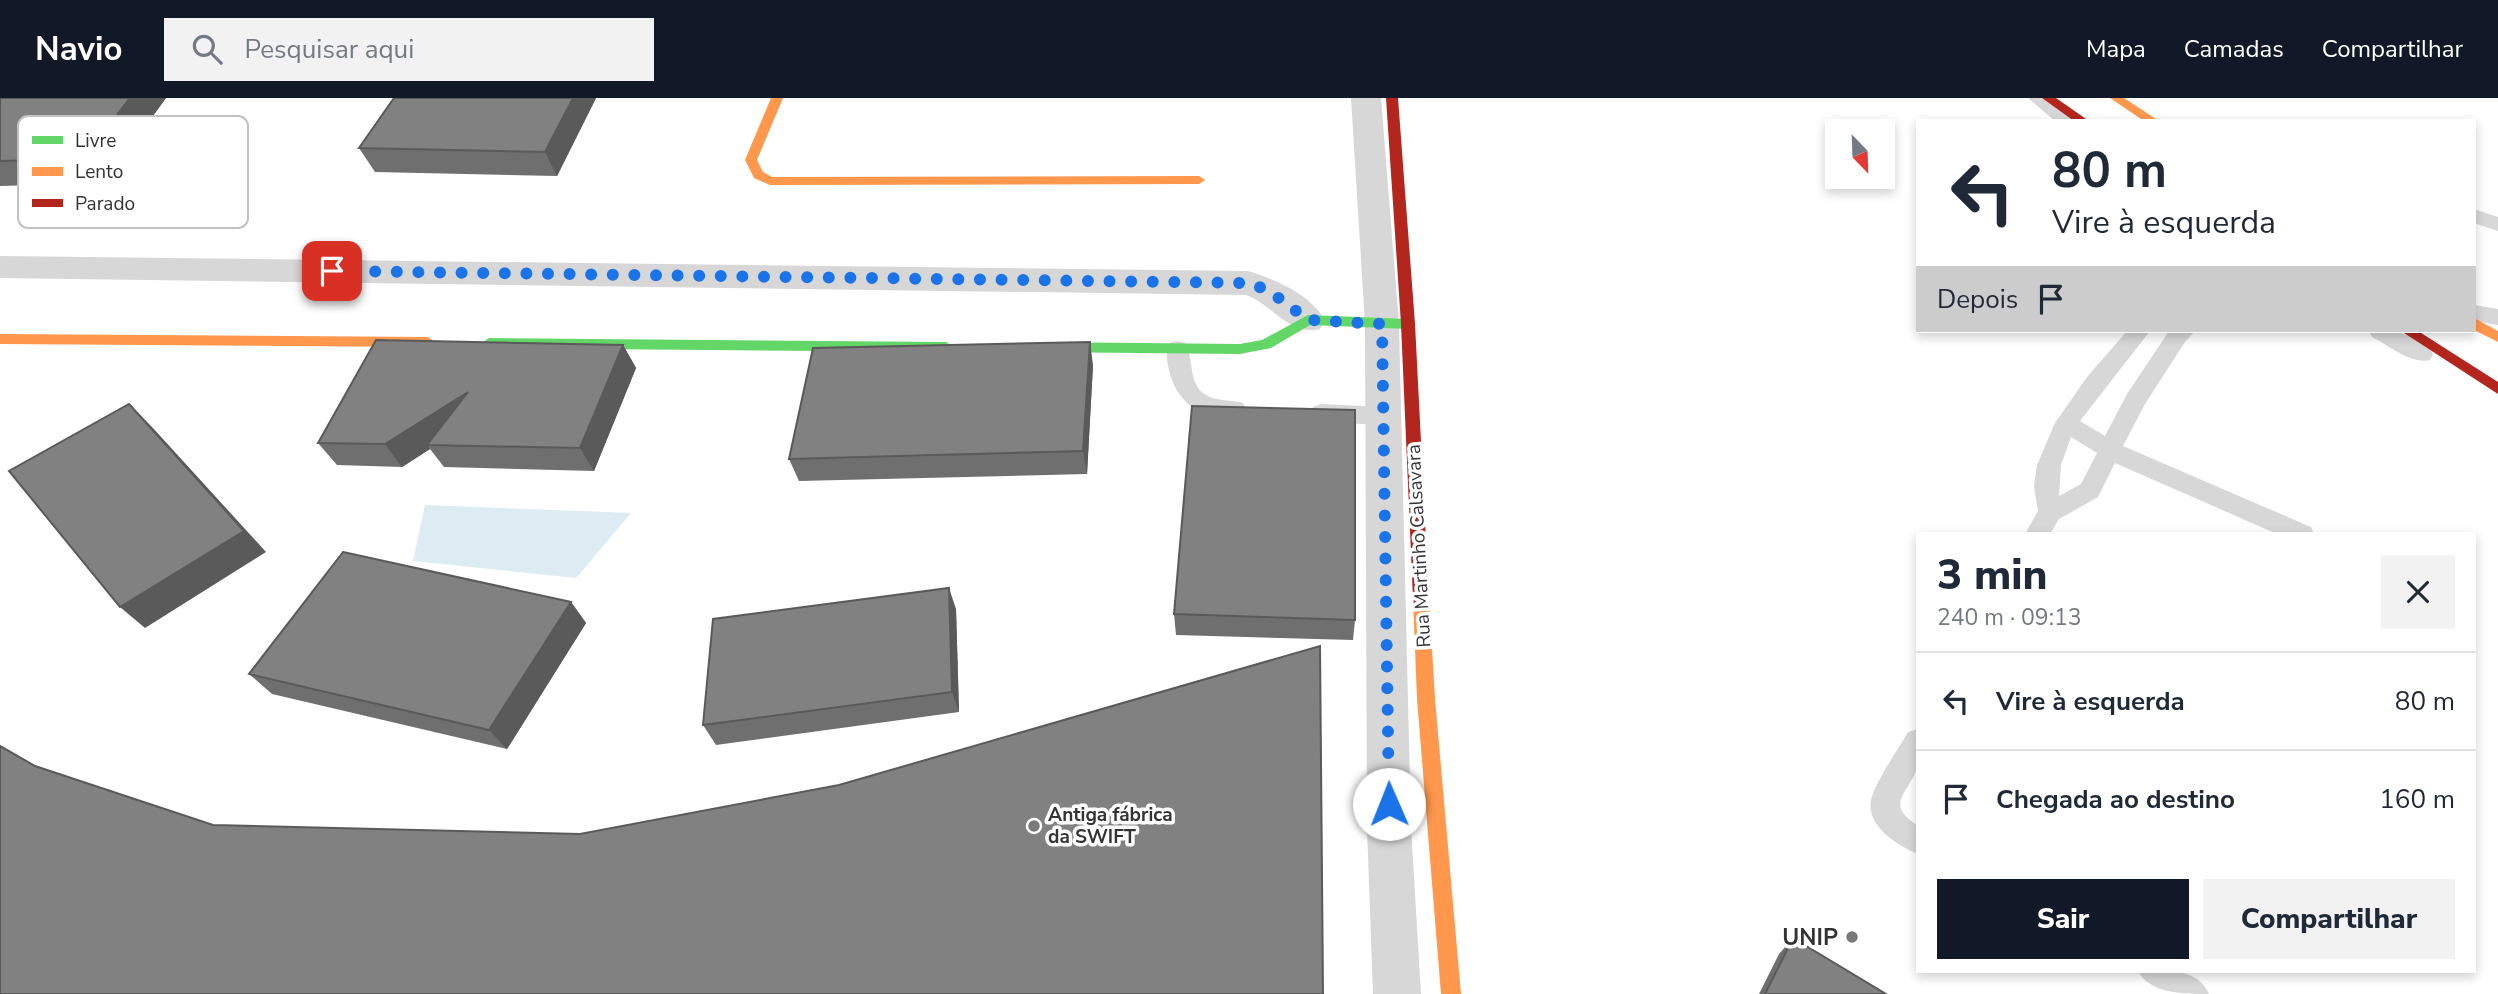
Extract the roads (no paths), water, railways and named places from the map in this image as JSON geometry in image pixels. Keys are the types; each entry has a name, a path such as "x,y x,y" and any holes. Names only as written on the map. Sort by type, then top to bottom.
{"street":[{"path":"778,98 751,160 758,175 770,181 1199,180"},
{"name":"Rua Martinho Calsavara","path":"1366,98 1395,324 1451,994"},
{"name":"Rua Martinho Calsavara","path":"1392,98 1395,324 1383,416 1389,814 1398,994"},
{"path":"2048,98 2080,119"},
{"path":"2116,98 2150,119"},
{"path":"0,267 1248,283 1268,290 1308,320"},
{"path":"1018,347 1240,349 1266,344 1308,320 1395,324"},
{"path":"2476,324 2498,337"},
{"path":"2411,333 2498,390"},
{"path":"0,339 446,343"},
{"path":"474,343 962,347"}],"lane":[{"path":"2037,98 2064,119"},
{"path":"2476,217 2498,225"},
{"path":"2476,313 2498,317"},
{"path":"2050,512 2046,486 2050,463 2066,423 2137,333"},
{"path":"2038,532 2050,512 2090,490 2136,400 2181,333"},
{"path":"2383,333 2498,400"},
{"path":"1177,349 1180,381 1189,396 1209,408 1259,410"},
{"path":"1297,412 1383,416"},
{"path":"2066,423 2111,451 2297,532"},
{"path":"2046,486 2075,499"},
{"path":"1916,745 1885,800 1887,817 1916,839"},
{"path":"2156,973 2193,994"}],"place":[{"name":"Antiga fábrica da SWIFT","path":"1034,826"},
{"name":"UNIP","path":"1852,937"}]}
